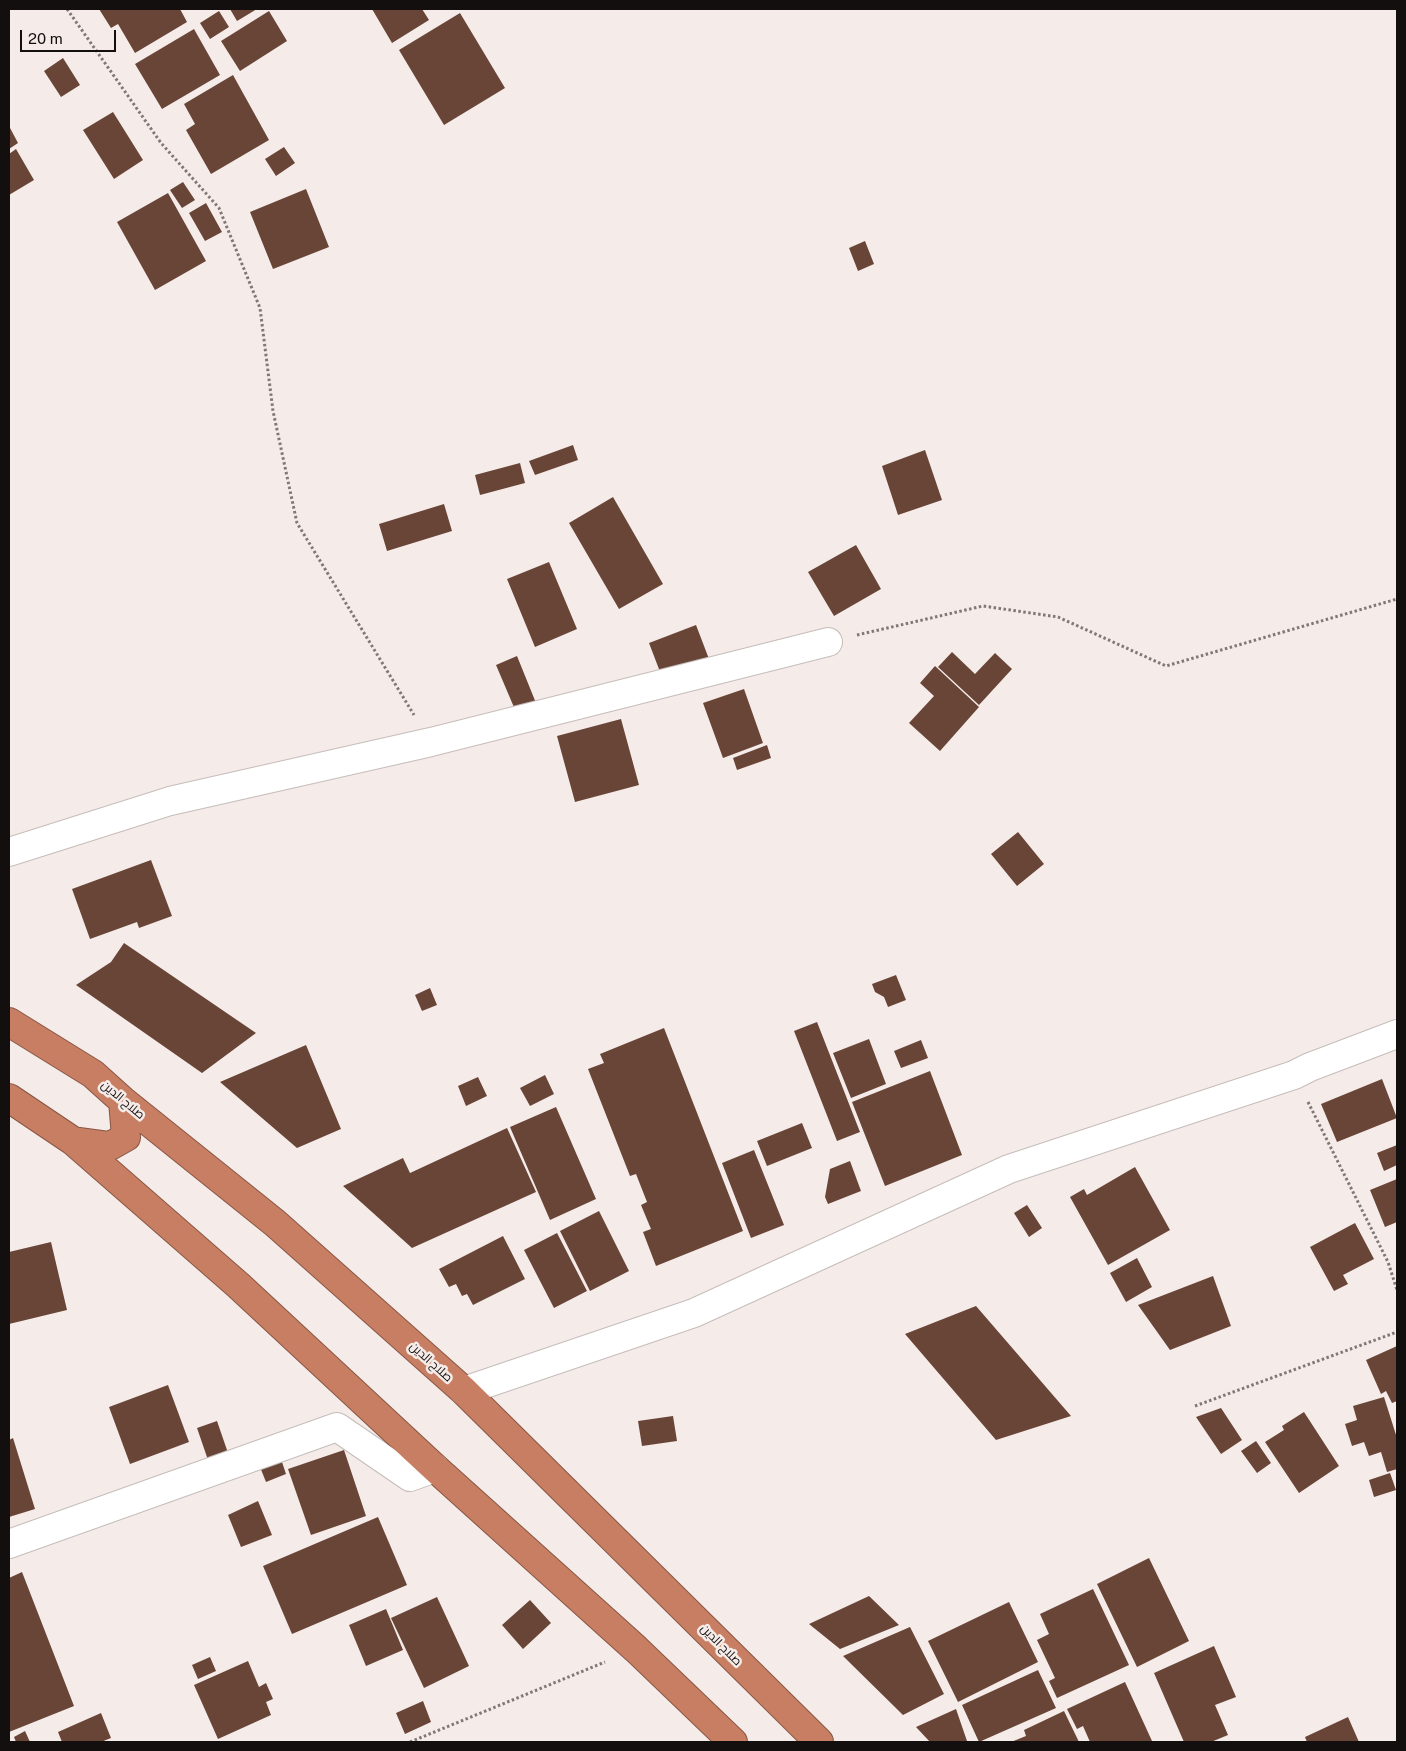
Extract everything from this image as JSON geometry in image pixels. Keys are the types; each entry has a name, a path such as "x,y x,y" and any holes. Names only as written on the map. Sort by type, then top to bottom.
{"highway":[{"name":"صلاح الدين","path":"9,1022 93,1074 123,1101 275,1223 464,1390 819,1742"},
{"path":"9,1098 73,1141 238,1284 435,1468 636,1649 733,1742"},
{"path":"73,1141 110,1146 126,1137 123,1101"}],"lane":[{"path":"9,852 170,801 431,742 828,642"},
{"path":"464,1390 694,1313 1009,1169 1294,1075 1310,1067 1397,1034"},
{"path":"9,1544 337,1427 410,1477 435,1468"}],"path":[{"path":"67,9 161,143 219,208 260,308 273,411 297,523 431,742"},
{"path":"828,642 983,606 1058,617 1166,666 1397,598"},
{"path":"1294,1075 1388,1262 1397,1290"},
{"path":"1195,1406 1397,1332"},
{"path":"410,1742 636,1649"}],"building":[{"path":"99,9 180,9 187,22 135,53 118,24 111,28"},
{"path":"230,9 257,9 237,21"},
{"path":"372,9 422,9 429,20 392,43"},
{"path":"219,11 229,27 210,39 200,23"},
{"path":"269,11 287,41 240,71 221,41"},
{"path":"460,13 505,88 444,125 399,50"},
{"path":"194,29 220,75 162,109 135,64"},
{"path":"63,58 80,85 61,97 44,71"},
{"path":"233,75 269,140 211,174 186,130 195,124 184,104"},
{"path":"113,112 143,160 114,179 83,130"},
{"path":"9,126 18,143 9,149"},
{"path":"284,147 295,163 276,176 265,159"},
{"path":"16,149 34,180 9,195 9,154"},
{"path":"183,182 195,200 182,208 170,190"},
{"path":"306,189 329,247 273,269 250,212"},
{"path":"168,193 206,261 155,290 117,222"},
{"path":"206,203 222,232 205,241 189,213"},
{"path":"865,241 874,264 858,271 849,248"},
{"path":"573,445 578,460 535,475 529,461"},
{"path":"925,450 942,500 898,515 882,466"},
{"path":"520,463 525,483 480,495 475,475"},
{"path":"613,497 663,584 619,609 569,523"},
{"path":"444,504 452,531 387,551 379,524"},
{"path":"856,545 881,589 834,616 808,572"},
{"path":"549,562 577,629 535,647 507,579"},
{"path":"696,625 709,659 662,677 649,643"},
{"path":"952,652 975,674 995,653 1012,669 979,705 938,667"},
{"path":"517,656 536,703 516,712 496,665"},
{"path":"935,666 979,707 940,751 909,723 934,696 920,683"},
{"path":"744,689 763,743 723,758 703,703"},
{"path":"621,719 639,785 575,802 557,736"},
{"path":"767,745 771,758 737,770 733,758"},
{"path":"1018,832 1044,864 1017,886 991,854"},
{"path":"151,860 172,916 139,928 137,922 90,939 72,889"},
{"path":"124,943 256,1033 202,1073 76,985 111,962"},
{"path":"896,975 906,1000 888,1007 884,997 875,992 872,984"},
{"path":"430,988 437,1005 422,1011 415,995"},
{"path":"817,1022 860,1132 837,1141 794,1031"},
{"path":"664,1028 743,1231 656,1266 643,1232 651,1229 641,1205 647,1202 636,1174 630,1176 588,1069 604,1063 600,1054"},
{"path":"869,1039 886,1084 851,1098 833,1053"},
{"path":"921,1040 928,1058 901,1068 894,1051"},
{"path":"306,1045 341,1129 297,1148 220,1082"},
{"path":"930,1071 962,1155 885,1186 852,1102"},
{"path":"545,1075 554,1094 530,1106 520,1088"},
{"path":"478,1077 487,1096 466,1106 458,1086"},
{"path":"1382,1079 1397,1118 1337,1142 1321,1104"},
{"path":"556,1107 596,1199 550,1220 510,1127"},
{"path":"802,1123 812,1148 767,1166 757,1141"},
{"path":"507,1128 536,1192 412,1248 343,1186 403,1158 410,1173"},
{"path":"1397,1145 1397,1165 1384,1171 1377,1153"},
{"path":"754,1150 784,1225 751,1238 722,1163"},
{"path":"850,1161 861,1191 828,1204 825,1197 830,1169"},
{"path":"1135,1167 1170,1230 1108,1265 1070,1197 1084,1189 1087,1195"},
{"path":"1397,1179 1397,1222 1385,1227 1370,1190"},
{"path":"1027,1205 1042,1228 1029,1237 1014,1213"},
{"path":"599,1211 629,1271 590,1291 560,1231"},
{"path":"1355,1223 1374,1259 1343,1275 1348,1284 1334,1291 1310,1247"},
{"path":"557,1233 587,1291 554,1308 524,1250"},
{"path":"503,1236 525,1279 473,1305 467,1294 462,1296 456,1284 449,1287 439,1269"},
{"path":"51,1242 67,1310 9,1324 9,1252"},
{"path":"1137,1258 1152,1287 1126,1302 1110,1273"},
{"path":"1213,1276 1231,1326 1170,1350 1138,1305"},
{"path":"976,1306 1071,1416 996,1440 905,1334"},
{"path":"1397,1346 1397,1401 1392,1403 1386,1391 1381,1394 1366,1360"},
{"path":"168,1385 189,1442 130,1464 109,1407"},
{"path":"1384,1397 1397,1438 1397,1469 1387,1472 1381,1452 1369,1456 1364,1442 1352,1446 1345,1424 1357,1420 1353,1406"},
{"path":"1221,1408 1242,1440 1221,1454 1196,1417"},
{"path":"1304,1412 1339,1466 1299,1493 1265,1442 1284,1430 1282,1426"},
{"path":"673,1416 677,1441 642,1446 638,1421"},
{"path":"217,1421 228,1453 208,1460 197,1428"},
{"path":"13,1438 35,1509 9,1517 9,1440"},
{"path":"1256,1441 1271,1463 1257,1473 1241,1451"},
{"path":"344,1450 366,1516 311,1535 288,1469"},
{"path":"281,1459 286,1474 266,1482 260,1467"},
{"path":"1390,1473 1396,1490 1374,1497 1369,1480"},
{"path":"258,1501 272,1535 241,1547 228,1515"},
{"path":"378,1517 407,1585 292,1634 263,1566"},
{"path":"1149,1558 1189,1641 1137,1667 1097,1584"},
{"path":"22,1572 74,1706 9,1732 9,1578"},
{"path":"1093,1589 1129,1665 1057,1698 1049,1681 1055,1678 1037,1640 1049,1634 1040,1614"},
{"path":"869,1596 899,1625 840,1649 809,1624"},
{"path":"437,1597 469,1666 424,1688 391,1618"},
{"path":"530,1600 551,1623 523,1649 502,1625"},
{"path":"1009,1602 1038,1662 958,1702 928,1641"},
{"path":"386,1609 403,1650 366,1666 349,1625"},
{"path":"910,1627 944,1694 903,1715 843,1656"},
{"path":"1214,1646 1236,1697 1215,1705 1228,1735 1211,1742 1184,1742 1154,1673"},
{"path":"210,1657 216,1671 198,1679 192,1665"},
{"path":"248,1661 259,1687 266,1683 273,1699 266,1702 271,1715 218,1739 194,1685"},
{"path":"1038,1670 1056,1708 979,1742 962,1705"},
{"path":"1125,1682 1152,1741 1090,1742 1083,1726 1077,1729 1067,1709"},
{"path":"423,1701 431,1722 405,1734 396,1713"},
{"path":"956,1709 967,1741 930,1742 916,1727"},
{"path":"1064,1711 1079,1742 1011,1742 1026,1736 1024,1730"},
{"path":"101,1713 111,1738 101,1742 62,1742 58,1732"},
{"path":"1348,1717 1359,1742 1307,1742 1305,1737"},
{"path":"25,1731 30,1742 16,1742 14,1737"}]}
